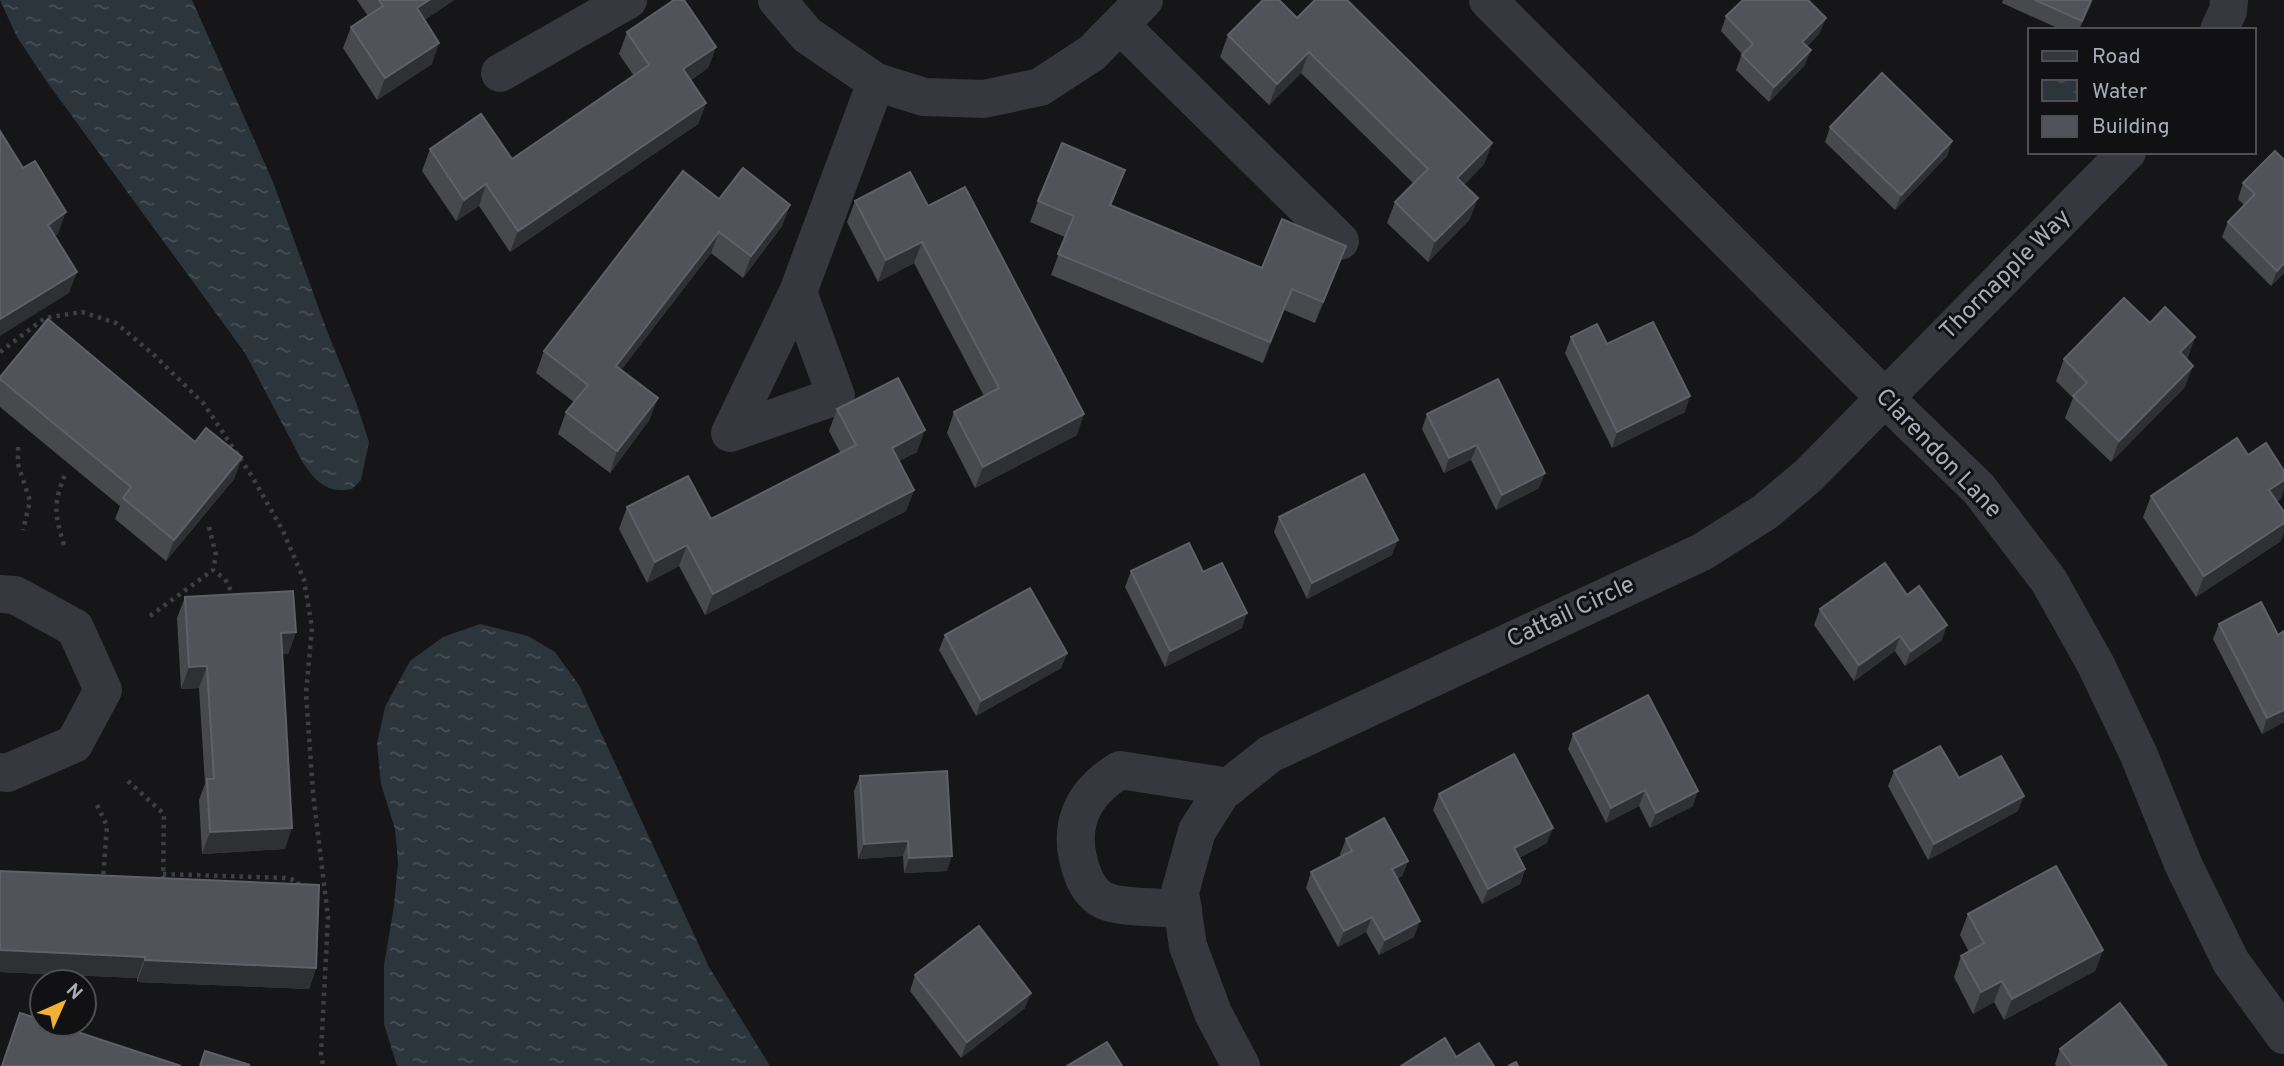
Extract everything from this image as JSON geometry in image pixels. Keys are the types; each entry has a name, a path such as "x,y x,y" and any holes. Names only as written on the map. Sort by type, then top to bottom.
{"street":[{"path":"500,73 628,0"},
{"path":"777,0 807,35 876,82 924,97 984,99 1040,87 1092,53 1132,13 1340,241"},
{"name":"Clarendon Lane","path":"1488,0 1979,489 2049,580 2096,665 2138,753 2184,866 2231,962 2284,1035"},
{"path":"2220,28 2228,11 2228,0"},
{"path":"798,292 876,82"},
{"name":"Thornapple Way","path":"1885,398 2125,154"},
{"name":"Cattail Circle","path":"1241,1066 1209,1002 1188,946 1181,892 1197,831 1222,793 1270,754 1702,552 1765,512 1809,475 1885,398"},
{"path":"0,594 15,595 75,628 103,690 74,744 8,773 0,772"},
{"path":"1183,909 1106,902 1091,891 1077,853 1076,827 1079,814 1092,792 1105,779 1120,770 1229,787"}],"path":[{"path":"0,352 45,318 82,312 116,323 153,354 204,404 253,478 283,531 304,580 312,628 306,693 313,793 328,917 321,1054 323,1066"},
{"path":"18,447 18,464 30,501 23,530"},
{"path":"64,545 55,515 58,493 66,472"},
{"path":"150,616 213,570 216,555 209,527"},
{"path":"213,570 225,579 237,610"},
{"path":"128,781 163,814 164,896"},
{"path":"97,805 107,826 102,890"},
{"path":"163,874 285,878 298,881 300,894"}],"water":[{"path":"0,0 192,0 273,182 356,402 369,442 361,480 352,489 329,488 308,470 245,353 47,82 17,37"},
{"path":"480,624 528,636 555,652 579,685 709,967 770,1066 397,1066 384,1024 384,965 398,862 395,829 381,784 377,744 385,707 410,661 443,637"}],"building":[{"path":"379,0 429,0 417,8 439,43 385,78 351,27 383,6"},
{"path":"674,0 684,0 716,47 683,69 706,103 518,231 486,184 464,200 430,149 481,114 512,159 649,65 627,32"},
{"path":"1263,0 1279,0 1297,18 1315,0 1347,0 1492,143 1457,178 1478,198 1435,241 1395,202 1428,169 1309,52 1277,84 1228,35"},
{"path":"1743,0 1808,0 1826,18 1802,42 1811,50 1774,87 1742,55 1753,44 1726,16"},
{"path":"2035,0 2091,0 2082,21"},
{"path":"1882,73 1952,141 1901,195 1830,127"},
{"path":"0,131 23,168 35,161 66,212 48,225 77,272 0,319"},
{"path":"1062,143 1125,170 1110,205 1262,268 1282,219 1346,246 1323,302 1292,289 1270,342 1058,254 1074,216 1038,201"},
{"path":"2275,151 2284,160 2284,263 2277,271 2228,222 2255,194 2243,183"},
{"path":"743,168 790,205 751,256 719,232 616,366 658,398 617,451 566,412 588,385 544,351 683,171 719,199"},
{"path":"910,172 928,206 965,187 1084,414 983,467 954,412 999,388 922,242 886,260 855,201"},
{"path":"2124,298 2150,323 2165,307 2195,337 2180,352 2193,366 2119,441 2073,396 2087,383 2064,359"},
{"path":"48,319 195,442 206,428 242,457 174,540 123,498 131,487 0,379"},
{"path":"1653,322 1690,396 1617,432 1571,337 1597,324 1607,344"},
{"path":"898,378 925,430 892,448 914,490 713,594 687,545 655,562 627,507 688,476 711,519 856,445 837,409"},
{"path":"1498,379 1545,473 1502,495 1477,445 1449,458 1427,414"},
{"path":"2237,438 2248,455 2266,443 2284,471 2284,480 2269,490 2284,512 2284,523 2204,576 2151,496"},
{"path":"1364,474 1398,540 1312,583 1279,517"},
{"path":"1189,543 1203,572 1222,563 1247,613 1170,651 1131,571"},
{"path":"1885,563 1907,595 1919,586 1947,625 1911,651 1900,636 1859,665 1820,609"},
{"path":"1030,588 1067,653 981,701 945,635"},
{"path":"293,591 296,632 281,633 292,828 210,832 207,779 214,779 207,666 189,667 185,597"},
{"path":"2261,602 2278,635 2284,631 2284,710 2267,718 2219,624"},
{"path":"1648,695 1698,791 1656,813 1645,790 1611,808 1573,734"},
{"path":"1940,746 1959,778 2001,756 2024,796 1934,844 1894,771"},
{"path":"1514,754 1553,828 1514,848 1525,869 1488,889 1439,794"},
{"path":"947,771 952,856 909,858 908,841 864,844 860,776"},
{"path":"1384,818 1408,861 1392,869 1420,921 1385,940 1372,917 1344,931 1311,872 1352,851 1346,839"},
{"path":"2056,866 2103,950 2012,999 2002,981 1981,992 1961,956 1984,943 1968,914"},
{"path":"0,871 319,885 316,968 0,950"},
{"path":"979,926 1031,993 967,1042 915,975"},
{"path":"2120,1003 2167,1066 2073,1066 2060,1049"},
{"path":"20,1013 28,1016 28,1038 96,1038 181,1066 2,1066"},
{"path":"1445,1038 1456,1057 1479,1043 1494,1066 1401,1066"},
{"path":"1107,1042 1122,1066 1067,1066"},
{"path":"205,1051 250,1065 200,1066"}]}
